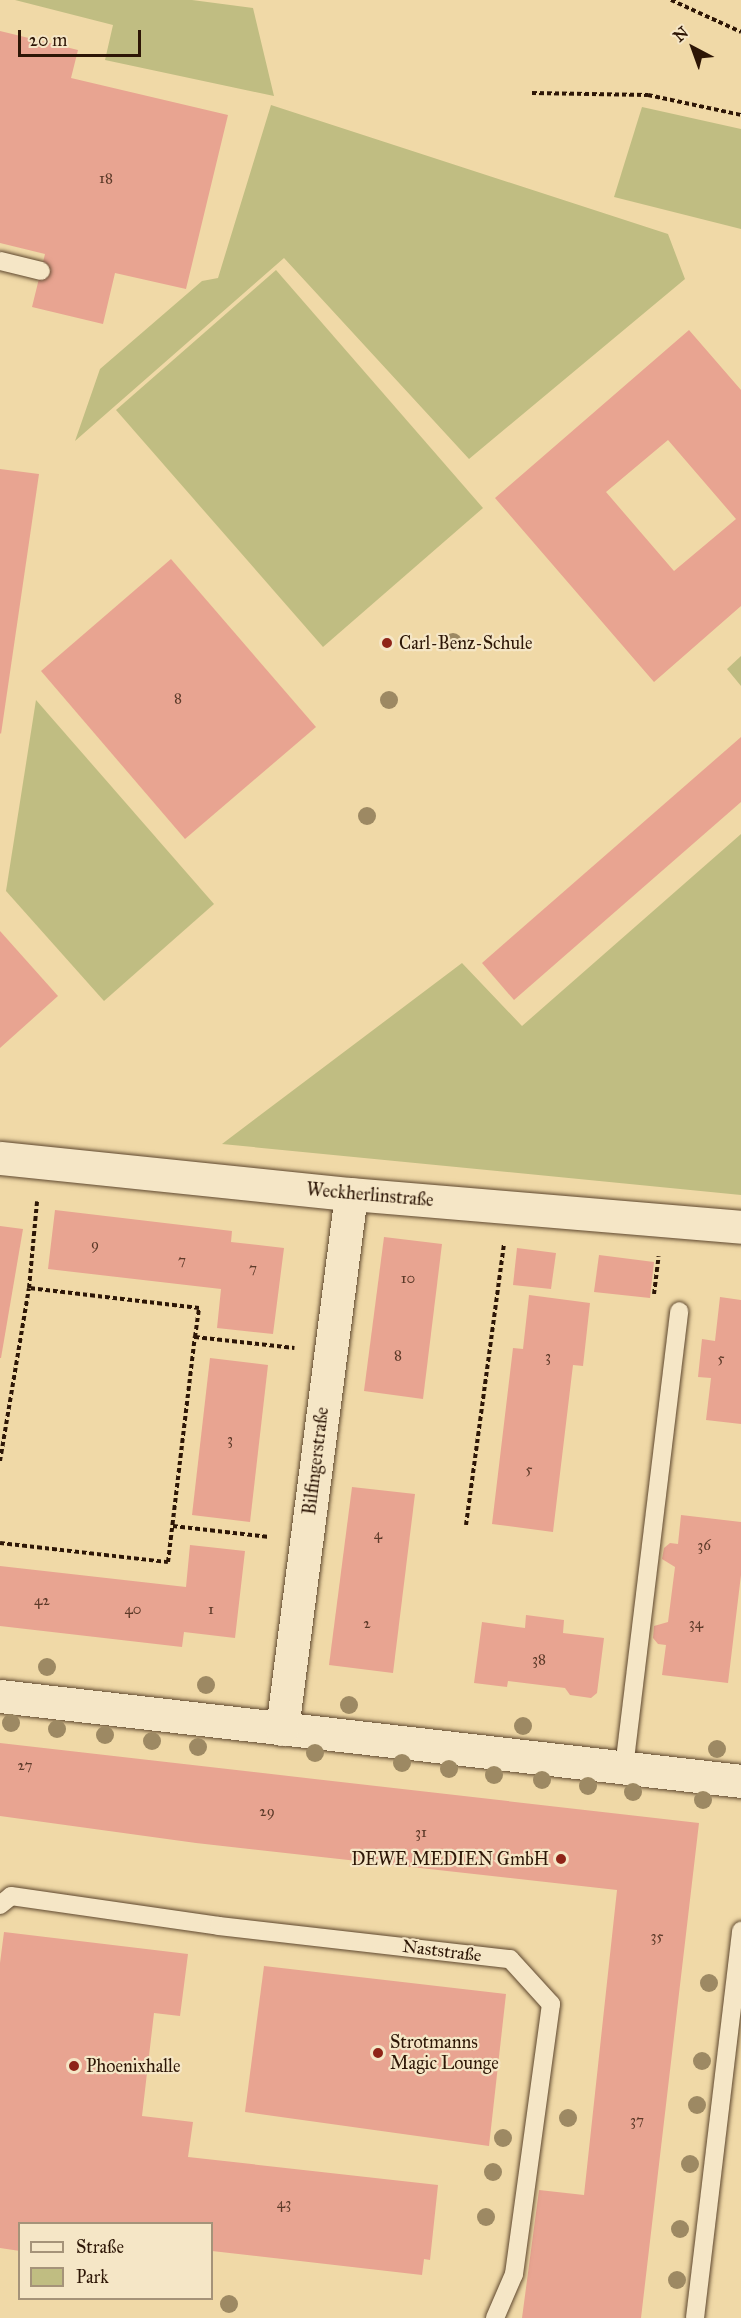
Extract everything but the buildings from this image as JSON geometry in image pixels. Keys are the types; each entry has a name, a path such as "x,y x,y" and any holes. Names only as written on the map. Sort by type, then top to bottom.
{"street":[{"name":"Weckherlinstraße","path":"0,1158 351,1194 741,1227"},
{"name":"Bilfingerstraße","path":"282,1729 351,1194"},
{"path":"0,1696 741,1781"}],"lane":[{"path":"0,261 41,271"},
{"path":"624,1768 679,1311"},
{"name":"Naststraße","path":"0,1905 11,1896 219,1926 510,1959 551,2004 514,2274 495,2318"},
{"path":"695,2318 741,1931"}],"path":[{"path":"670,0 741,32"},
{"path":"532,93 648,95 741,115"},
{"path":"0,1461 29,1288 40,1162"},
{"path":"466,1525 509,1207"},
{"path":"663,1220 654,1299 679,1311"},
{"path":"0,1543 168,1562 199,1308 29,1288"},
{"path":"195,1337 330,1352"},
{"path":"173,1526 306,1542"}],"green space":[{"path":"15,0 192,0 253,8 274,96 105,60 113,25"},
{"path":"271,105 668,234 685,279 469,459 284,258 75,441 100,369 202,281 218,278"},
{"path":"642,107 741,129 741,229 614,197"},
{"path":"276,270 483,508 323,647 116,410"},
{"path":"741,656 741,686 727,669"},
{"path":"36,700 214,904 104,1001 6,891"},
{"path":"741,834 741,1195 222,1144 462,963 522,1026"}],"place":[{"name":"Carl-Benz-Schule","path":"387,643"},
{"name":"DEWE MEDIEN GmbH","path":"561,1859"},
{"name":"Strotmanns Magic Lounge","path":"378,2053"},
{"name":"Phoenixhalle","path":"74,2066"}]}
